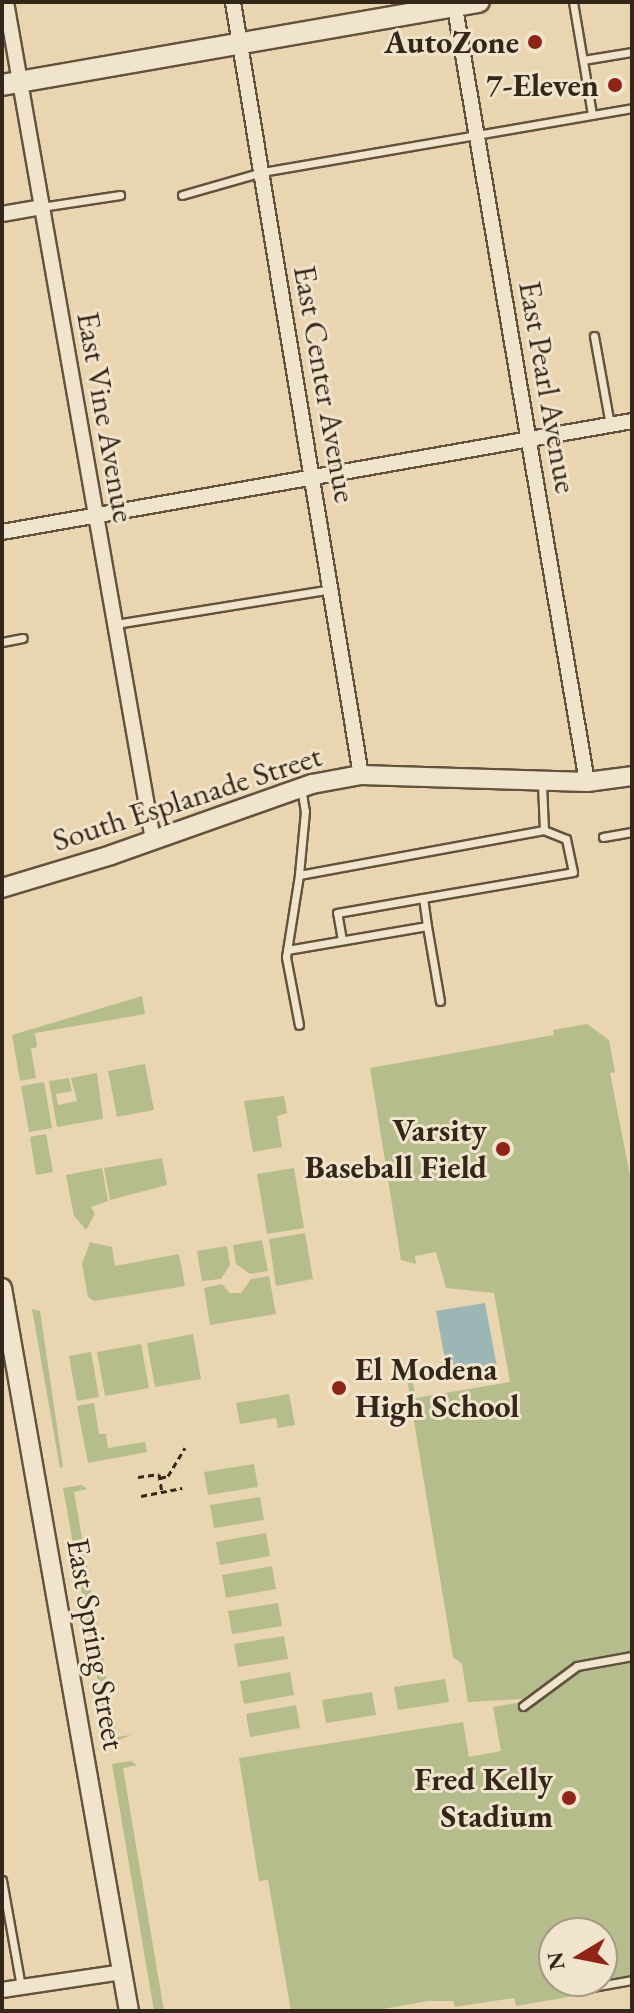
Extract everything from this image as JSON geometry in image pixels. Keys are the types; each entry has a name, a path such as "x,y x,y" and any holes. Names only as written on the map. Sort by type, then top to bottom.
{"main road":[{"path":"11,83 479,2"}],"street":[{"name":"East Vine Avenue","path":"6,2 11,83 41,207 153,840"},
{"name":"East Center Avenue","path":"233,2 312,478 334,589 361,775"},
{"name":"East Pearl Avenue","path":"454,4 587,782"},
{"path":"2,214 41,207"},
{"path":"2,532 632,421"},
{"name":"South Esplanade Street","path":"2,888 153,840 301,787 361,775 587,782 632,776"},
{"name":"East Spring Street","path":"2,1288 129,2011"},
{"path":"2,1990 122,1972"}],"lane":[{"path":"573,2 592,114"},
{"path":"583,60 632,52"},
{"path":"182,195 262,172 632,108"},
{"path":"41,207 120,195"},
{"path":"594,336 610,425"},
{"path":"114,624 334,589"},
{"path":"2,642 23,638"},
{"path":"542,781 544,830"},
{"path":"299,1025 287,950 305,811 301,787"},
{"path":"299,875 544,830 566,839 573,872 337,913 342,940"},
{"path":"603,837 632,832"},
{"path":"423,898 440,1001"},
{"path":"287,950 427,926"},
{"path":"523,1706 577,1666 632,1656"},
{"path":"2,1880 21,1987"}],"path":[{"path":"138,1477 168,1476 185,1448"},
{"path":"160,1478 162,1492"},
{"path":"141,1496 182,1488"}],"green space":[{"path":"142,996 145,1014 35,1033 37,1047 31,1049 36,1078 20,1081 12,1035"},
{"path":"587,1024 609,1040 615,1072 610,1073 632,1186 632,1986 618,1988 618,1917 538,1917 538,1997 568,1997 516,2006 514,1998 455,2007 453,2001 428,2001 372,2011 291,2011 268,1880 259,1881 239,1758 463,1722 469,1757 501,1751 493,1707 522,1702 541,1687 523,1699 468,1702 462,1664 453,1657 407,1379 412,1378 416,1398 510,1382 494,1293 446,1288 436,1252 415,1256 416,1264 401,1260 370,1068 554,1035 553,1030"},
{"path":"145,1064 154,1110 117,1117 108,1071"},
{"path":"97,1073 103,1119 57,1127 49,1081 69,1078 72,1091 56,1094 58,1105 77,1101 71,1078"},
{"path":"44,1082 52,1128 29,1132 21,1086"},
{"path":"284,1096 287,1113 277,1116 282,1147 253,1152 244,1101"},
{"path":"46,1134 53,1172 36,1175 30,1137"},
{"path":"162,1158 167,1185 110,1200 104,1168"},
{"path":"102,1168 108,1201 91,1207 95,1214 86,1230 74,1216 66,1175"},
{"path":"294,1168 304,1228 267,1234 257,1174"},
{"path":"305,1233 313,1279 276,1286 269,1239"},
{"path":"262,1240 268,1271 250,1274 236,1264 233,1245"},
{"path":"90,1242 112,1247 115,1266 179,1254 185,1286 94,1301 88,1297 82,1264"},
{"path":"227,1246 230,1265 221,1279 202,1281 197,1251"},
{"path":"269,1276 276,1314 210,1325 204,1288 222,1284 230,1293 241,1293 251,1279"},
{"path":"32,1309 40,1311 63,1467 60,1468"},
{"path":"193,1334 201,1379 155,1387 147,1343"},
{"path":"141,1344 149,1388 105,1396 97,1352"},
{"path":"91,1352 99,1397 77,1401 69,1356"},
{"path":"289,1394 295,1425 278,1428 276,1418 240,1424 236,1403"},
{"path":"94,1403 99,1434 106,1434 108,1448 145,1442 147,1452 88,1463 77,1406"},
{"path":"254,1464 258,1487 208,1495 204,1472"},
{"path":"82,1485 87,1489 74,1492 117,1737 131,1735 109,1744 63,1488"},
{"path":"260,1497 264,1520 214,1528 210,1505"},
{"path":"266,1533 270,1556 220,1565 216,1542"},
{"path":"272,1566 276,1589 226,1598 222,1575"},
{"path":"278,1603 282,1626 232,1634 228,1611"},
{"path":"284,1636 288,1659 238,1667 234,1644"},
{"path":"290,1672 294,1695 244,1704 240,1681"},
{"path":"445,1679 449,1702 398,1710 394,1687"},
{"path":"372,1692 376,1715 326,1723 322,1700"},
{"path":"296,1705 300,1728 250,1737 246,1714"},
{"path":"131,1761 137,1765 123,1768 164,2011 154,2011 112,1764"}],"water":[{"path":"485,1303 497,1367 448,1376 436,1311"}],"place":[{"name":"AutoZone","path":"535,42"},
{"name":"7-Eleven","path":"615,85"},
{"name":"Varsity Baseball Field","path":"503,1149"},
{"name":"El Modena High School","path":"339,1388"},
{"name":"Fred Kelly Stadium","path":"569,1798"}]}
